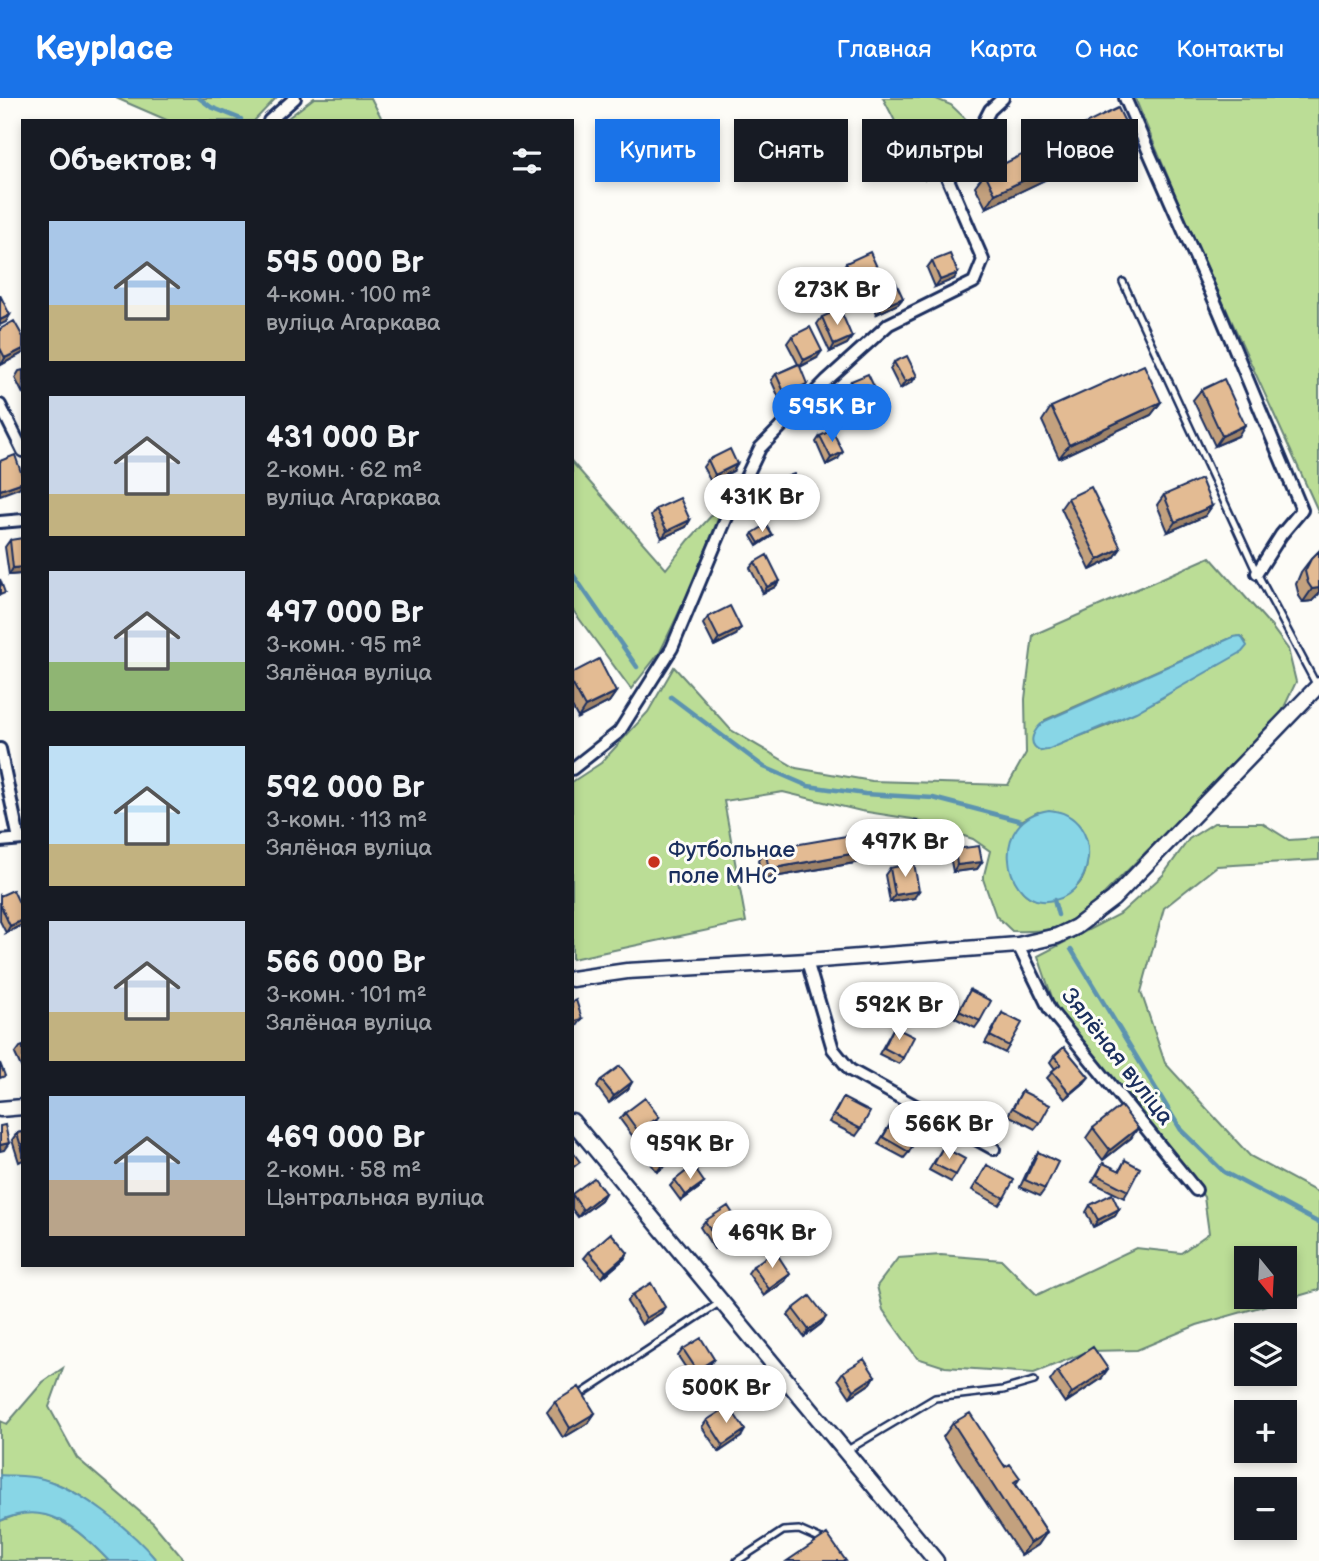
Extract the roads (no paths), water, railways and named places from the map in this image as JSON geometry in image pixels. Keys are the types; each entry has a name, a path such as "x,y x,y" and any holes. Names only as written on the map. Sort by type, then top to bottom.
{"street":[{"path":"271,119 295,98"},
{"path":"574,767 619,732 672,648 727,517 760,448 826,381 889,324 974,282 983,260 947,177 975,139 990,110 1003,98"},
{"path":"1125,98 1219,311 1302,510 1281,535 1257,573"},
{"path":"0,405 21,447"},
{"path":"0,522 21,520"},
{"path":"574,979 627,971 1018,945 1057,936 1076,928 1095,915 1318,686"},
{"path":"0,749 21,839 0,841"},
{"name":"Зялёная вуліца","path":"1018,945 1050,1010 1196,1190"},
{"path":"807,961 833,1049 850,1070 994,1150"},
{"path":"0,1109 21,1107"},
{"path":"574,1123 936,1561"}],"lane":[{"path":"1123,282 1257,573 1318,686"},
{"path":"584,1392 722,1301"},
{"path":"846,1451 935,1398 1003,1390 1034,1381"},
{"path":"737,1561 783,1531 799,1530 827,1542"}],"water":[{"path":"1241,636 1247,646 1242,652 1136,712 1047,750 1041,751 1033,744 1037,728 1045,721 1233,637"},
{"path":"1049,810 1068,816 1080,827 1087,842 1088,859 1084,875 1074,889 1060,898 1042,901 1029,897 1019,887 1009,858 1010,842 1017,828 1030,816"},
{"path":"0,1475 38,1478 73,1492 120,1524 157,1561 109,1561 73,1528 47,1515 32,1513 0,1521"}],"waterway":[{"path":"199,98 211,107 241,119"},
{"path":"574,576 637,667"},
{"path":"671,697 764,767 808,786 865,794 933,798 1021,821"},
{"path":"1054,900 1058,915"},
{"path":"1071,949 1181,1130 1224,1172 1319,1223"}],"place":[{"name":"Футбольнае поле МНС","path":"654,862"}]}
